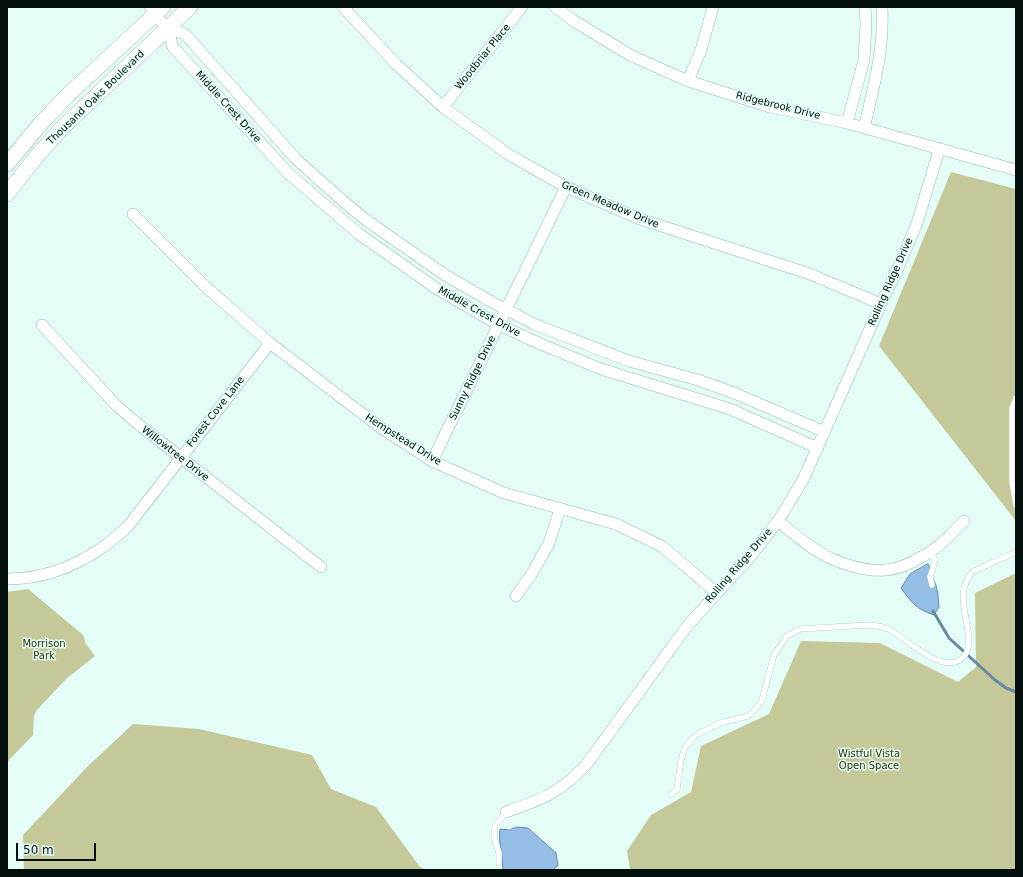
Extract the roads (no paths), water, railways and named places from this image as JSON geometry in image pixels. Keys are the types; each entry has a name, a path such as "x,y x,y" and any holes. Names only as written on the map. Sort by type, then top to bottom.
{"main road":[{"name":"Thousand Oaks Boulevard","path":"7,194 37,156 62,128 190,7"},
{"name":"Thousand Oaks Boulevard","path":"7,164 43,121 156,9"}],"street":[{"name":"Green Meadow Drive","path":"342,7 396,64 443,107 508,154 566,187 640,219 810,274 881,304"},
{"name":"Woodbriar Place","path":"443,107 522,7"},
{"name":"Ridgebrook Drive","path":"555,7 574,21 630,55 688,81 770,106 847,123 939,150 1016,170"},
{"path":"688,81 701,50 713,7"},
{"path":"847,123 864,60 866,24 865,7"},
{"path":"864,128 880,61 883,25 882,7"},
{"name":"Middle Crest Drive","path":"156,9 167,28 173,47 289,174 332,213 405,268 437,289 499,325 601,369 730,409 818,448"},
{"name":"Middle Crest Drive","path":"167,28 185,34 297,160 343,201 424,262 471,290 534,324 629,361 698,380 734,392 825,432"},
{"name":"Rolling Ridge Drive","path":"506,812 534,802 554,792 573,779 586,765 688,625 750,557 778,521 803,480 899,266 917,223 939,150"},
{"name":"Sunny Ridge Drive","path":"432,461 566,187"},
{"path":"332,213 343,201"},
{"name":"Hempstead Drive","path":"133,214 206,287 270,343 380,428 432,461 504,493 616,524 663,546 717,593"},
{"name":"Willowtree Drive","path":"42,325 116,405 133,420 321,567"},
{"name":"Forest Cove Lane","path":"7,579 20,579 47,575 73,566 101,549 129,525 270,343"},
{"path":"666,388 670,372"},
{"path":"516,596 533,572 549,543 560,508"},
{"path":"778,521 815,549 830,558 867,569 887,570 906,565 924,556 964,520"}],"lane":[{"path":"1016,398 1012,408 1012,483 1016,506"},
{"path":"931,550 935,561 930,577 932,585"},
{"path":"671,794 677,788 681,760 685,747 696,735 720,723 748,716 754,711 762,700 774,655 787,636 800,629 868,625 880,626 890,630 934,660 951,663 962,660 967,652 969,642 963,596 965,584 974,571 1016,552"},
{"path":"499,863 499,853 494,837 495,826 506,812"}],"water":[{"path":"928,564 930,568 929,574 936,585 938,594 939,607 934,615 915,605 901,588 910,574"},
{"path":"517,827 528,828 556,853 558,865 553,870 503,870 500,829 509,830"}],"waterway":[{"path":"933,611 949,638 995,680 1006,688 1016,692"}],"park label":[{"name":"Morrison Park","path":"44,650"},
{"name":"Wistful Vista Open Space","path":"869,760"}]}
